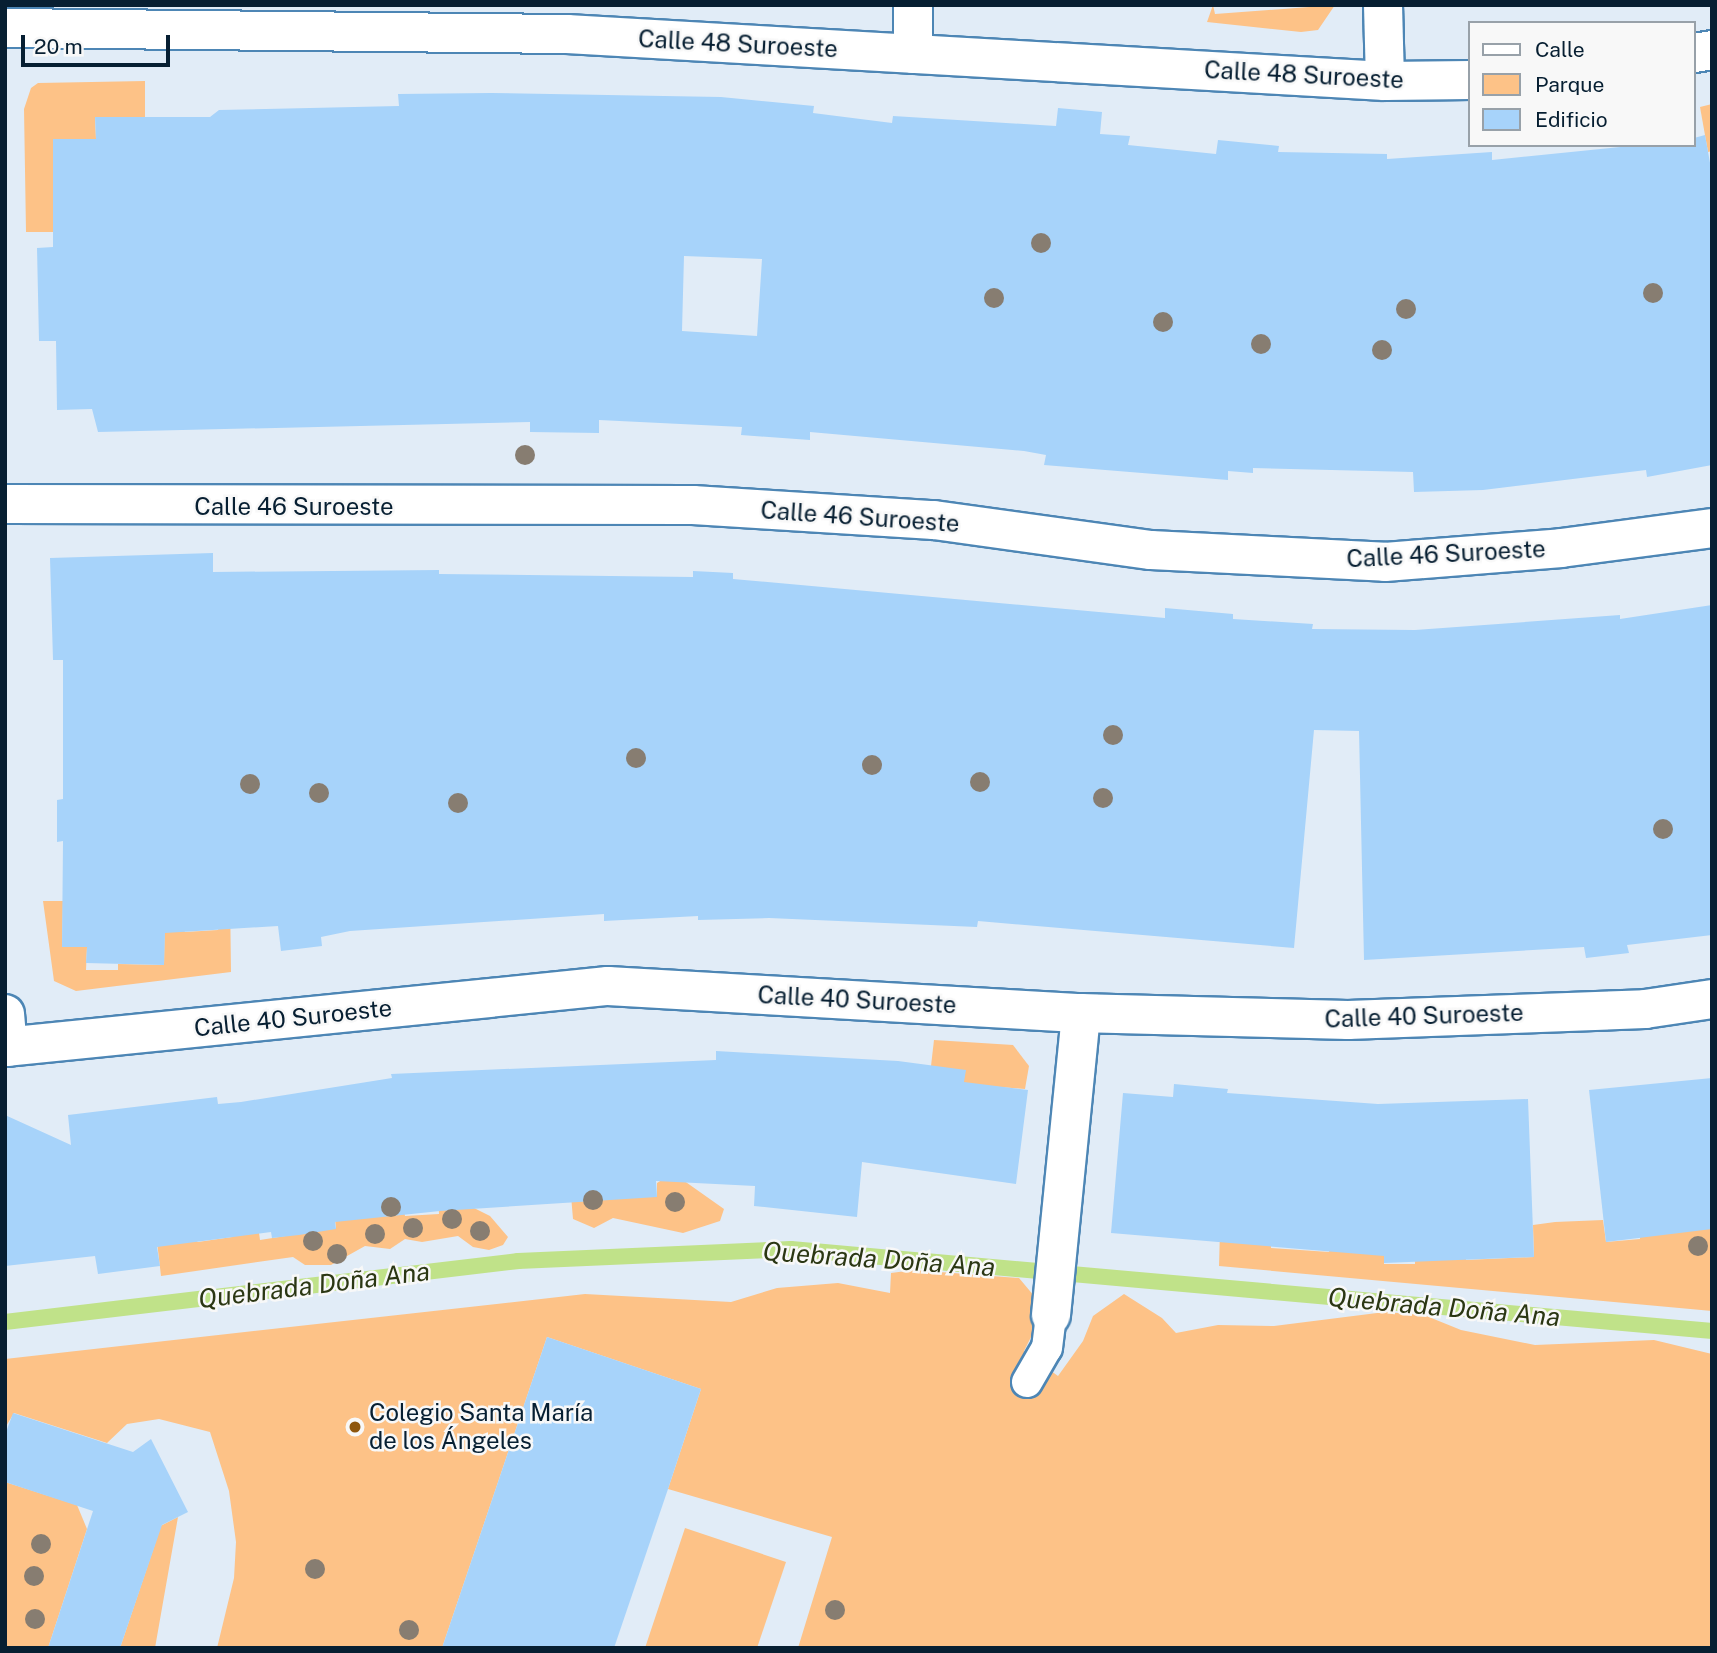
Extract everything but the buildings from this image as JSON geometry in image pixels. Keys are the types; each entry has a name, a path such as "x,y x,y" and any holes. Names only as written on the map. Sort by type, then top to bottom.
{"street":[{"path":"913,5 914,54"},
{"path":"1383,5 1385,81"},
{"name":"Calle 48 Suroeste","path":"5,28 567,34 1385,81 1468,80"},
{"name":"Calle 46 Suroeste","path":"5,504 693,505 934,520 1151,550 1385,562 1561,548 1712,528"},
{"name":"Calle 40 Suroeste","path":"6,1036 608,986 1081,1013 1348,1020 1645,1009 1712,999"},
{"path":"1051,1315 1061,1235 1063,1167 1081,1013"}],"lane":[{"path":"1027,1382 1047,1348 1051,1315"}],"green space":[{"path":"1213,5 1215,14 1335,5 1318,30 1301,32 1207,22"},
{"path":"145,81 145,117 95,118 96,139 53,139 53,232 26,232 24,109 31,88 38,83"},
{"path":"1712,104 1712,151 1708,152 1700,107"},
{"path":"230,894 231,972 76,991 54,981 43,901 63,901 62,947 87,947 86,970 118,970 118,964 164,965 165,899 185,932 218,930"},
{"path":"934,1040 1013,1045 1029,1066 1025,1089 964,1084 931,1066"},
{"path":"569,1172 657,1196 657,1183 673,1173 724,1209 720,1221 683,1233 613,1218 594,1228 573,1219"},
{"path":"1462,1173 1466,1260 1534,1257 1533,1225 1555,1222 1603,1220 1606,1242 1640,1239 1639,1216 1712,1229 1712,1311 1219,1266 1220,1231 1271,1235 1271,1248 1329,1252 1338,1194 1384,1246 1384,1264 1415,1264 1415,1225"},
{"path":"401,1190 405,1216 439,1214 438,1190 490,1216 508,1237 503,1245 489,1250 473,1247 458,1236 422,1242 405,1239 390,1249 365,1246 331,1265 305,1265 293,1257 161,1276 154,1216 198,1242 232,1237 229,1215 256,1211 260,1240 336,1228 334,1210"},
{"path":"914,1270 1019,1278 1045,1309 1024,1351 1058,1376 1083,1341 1093,1316 1124,1294 1162,1318 1176,1333 1218,1325 1274,1326 1385,1312 1424,1315 1461,1330 1535,1345 1654,1340 1712,1354 1712,1648 798,1648 832,1537 668,1489 701,1389 547,1337 442,1648 217,1648 234,1578 236,1542 229,1491 210,1432 159,1419 127,1424 107,1443 14,1413 5,1428 5,1359 585,1294 731,1302 777,1288 838,1283 890,1293 891,1273"},
{"path":"5,1482 77,1505 87,1529 48,1648 5,1648"},
{"path":"178,1517 155,1648 120,1648 155,1544 137,1538"},
{"path":"685,1528 786,1562 757,1648 645,1648"}],"waterway":[{"name":"Quebrada Doña Ana","path":"5,1322 518,1261 791,1249 1712,1331"}],"place":[{"name":"Colegio Santa María de los Ángeles","path":"355,1427"}]}
